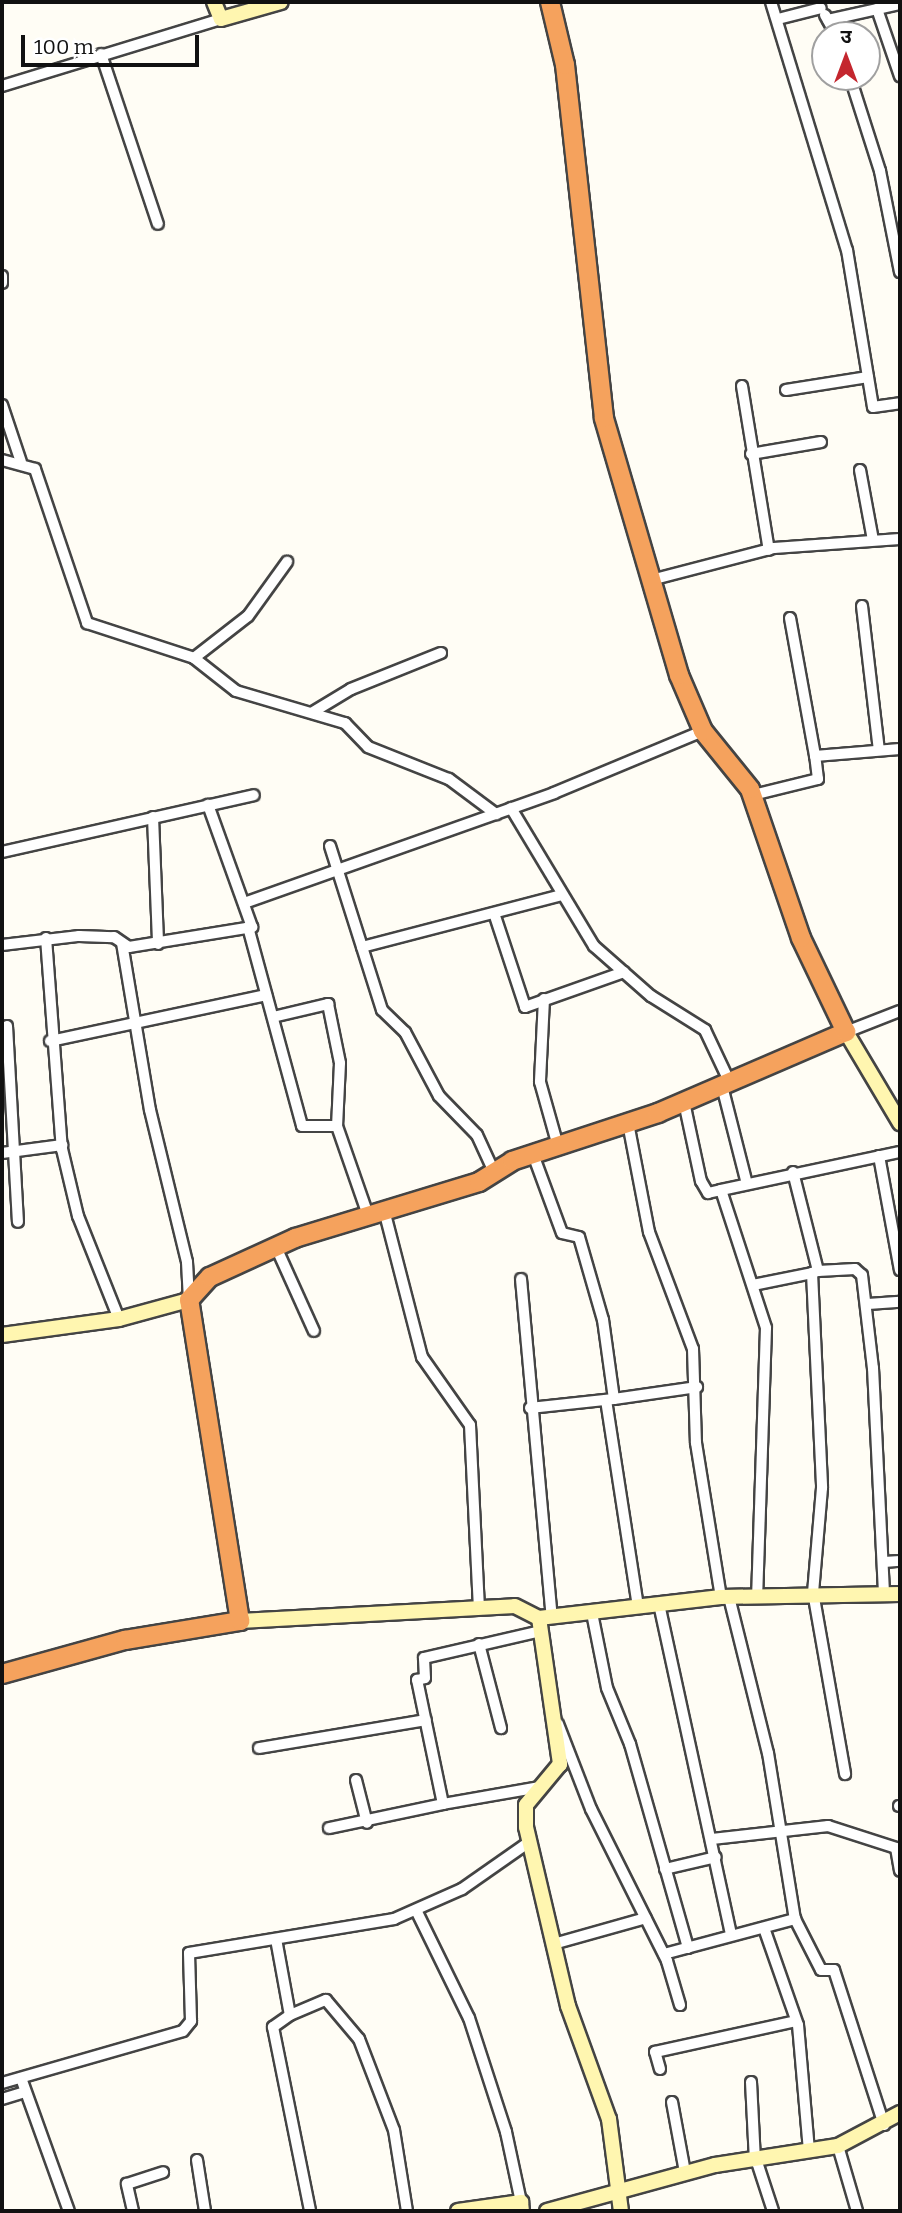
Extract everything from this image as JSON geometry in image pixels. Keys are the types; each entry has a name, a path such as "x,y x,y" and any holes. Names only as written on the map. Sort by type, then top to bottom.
{"highway":[{"path":"2,1674 125,1640 240,1621 189,1300 210,1277 276,1247 494,1172 533,1154 684,1102 846,1032 801,938 752,796 704,731 679,675 604,418 565,65 550,2"}],"street":[{"path":"214,2 221,19"},
{"path":"2,86 101,54 281,2"},
{"path":"771,2 847,250 873,407 900,403"},
{"path":"778,19 820,5 828,20 900,4"},
{"path":"877,9 900,76"},
{"path":"101,54 158,224"},
{"path":"854,91 880,171 900,270"},
{"path":"2,276 2,283"},
{"path":"786,390 868,377"},
{"path":"742,386 751,454 769,550"},
{"path":"2,405 21,462"},
{"path":"751,454 821,442"},
{"path":"2,460 21,462 35,469 51,500 87,623 194,658 236,691 345,723 368,747 449,779 495,814"},
{"path":"860,470 873,540"},
{"path":"651,580 769,550 900,539"},
{"path":"194,658 248,617 287,562"},
{"path":"862,606 879,750"},
{"path":"752,796 818,779 790,618"},
{"path":"313,712 351,689 442,653"},
{"path":"244,903 339,866 495,814 704,731"},
{"path":"815,756 900,749"},
{"path":"2,852 254,795"},
{"path":"208,805 244,903 265,995 302,1126 337,1125"},
{"path":"511,808 594,946 624,972 705,1030 726,1084 747,1184"},
{"path":"153,817 158,944"},
{"path":"330,846 339,866 382,1010 405,1032 439,1096 477,1135 494,1172"},
{"path":"362,947 561,895"},
{"path":"494,913 525,1007 624,972"},
{"path":"2,945 46,938 114,937 122,943 158,944 248,928"},
{"path":"46,938 50,1041 62,1145 78,1216 120,1319"},
{"path":"2,1335 120,1319 189,1300 187,1262 134,1021 122,943"},
{"path":"50,1041 265,995"},
{"path":"544,999 540,1082 558,1146"},
{"path":"273,1017 328,1004 340,1063 337,1125 376,1213 422,1357 470,1425 479,1608"},
{"path":"900,1011 846,1032 900,1123"},
{"path":"7,1026 18,1222"},
{"path":"684,1102 701,1181 708,1193 793,1172 900,1152"},
{"path":"628,1123 649,1232 694,1349 697,1387 696,1443 725,1597 781,1830 794,1919 821,1970 834,1970 884,2125"},
{"path":"2,1153 62,1145"},
{"path":"533,1154 562,1233 579,1237 603,1320 610,1400 638,1607"},
{"path":"879,1156 900,1270"},
{"path":"793,1172 815,1272 822,1488 813,1592 845,1774"},
{"path":"721,1190 735,1249 761,1299 768,1367 757,1595"},
{"path":"276,1247 314,1331"},
{"path":"753,1285 815,1272 855,1269 868,1304 884,1593"},
{"path":"521,1279 544,1622 558,1724 560,1764 526,1805 529,1842 557,1943 568,2006 609,2119 621,2211"},
{"path":"868,1304 900,1302"},
{"path":"530,1408 697,1387"},
{"path":"884,1562 900,1561"},
{"path":"443,1804 417,1680 425,1678 424,1658 479,1644 544,1622 592,1613 757,1595 813,1592 900,1594"},
{"path":"659,1605 731,1933"},
{"path":"240,1621 515,1606 544,1622"},
{"path":"592,1613 607,1688 630,1744 688,1948"},
{"path":"479,1644 501,1728"},
{"path":"259,1748 426,1720"},
{"path":"558,1724 591,1809 664,1954 680,2005"},
{"path":"356,1780 367,1823"},
{"path":"329,1828 367,1823 443,1804 541,1787"},
{"path":"712,1839 828,1826 896,1847 900,1871"},
{"path":"2,2082 183,2031 191,2021 189,1953 276,1939 416,1910 462,1889 529,1842"},
{"path":"665,1868 716,1857"},
{"path":"416,1910 469,2018 506,2132 521,2207 458,2211"},
{"path":"557,1943 646,1918"},
{"path":"664,1954 731,1933 764,1928 794,1919"},
{"path":"764,1928 796,2021 808,2152"},
{"path":"276,1939 290,2015"},
{"path":"310,2211 273,2026 290,2015 326,2000 359,2039 394,2130 407,2211"},
{"path":"660,2069 655,2052 796,2021"},
{"path":"20,2078 69,2211"},
{"path":"751,2082 756,2162 773,2211"},
{"path":"2,2099 25,2092"},
{"path":"672,2102 685,2172"},
{"path":"547,2211 620,2193 685,2172 838,2146 884,2125 900,2113"},
{"path":"838,2146 857,2211"},
{"path":"197,2160 205,2211"},
{"path":"133,2211 127,2184 163,2172"}]}
